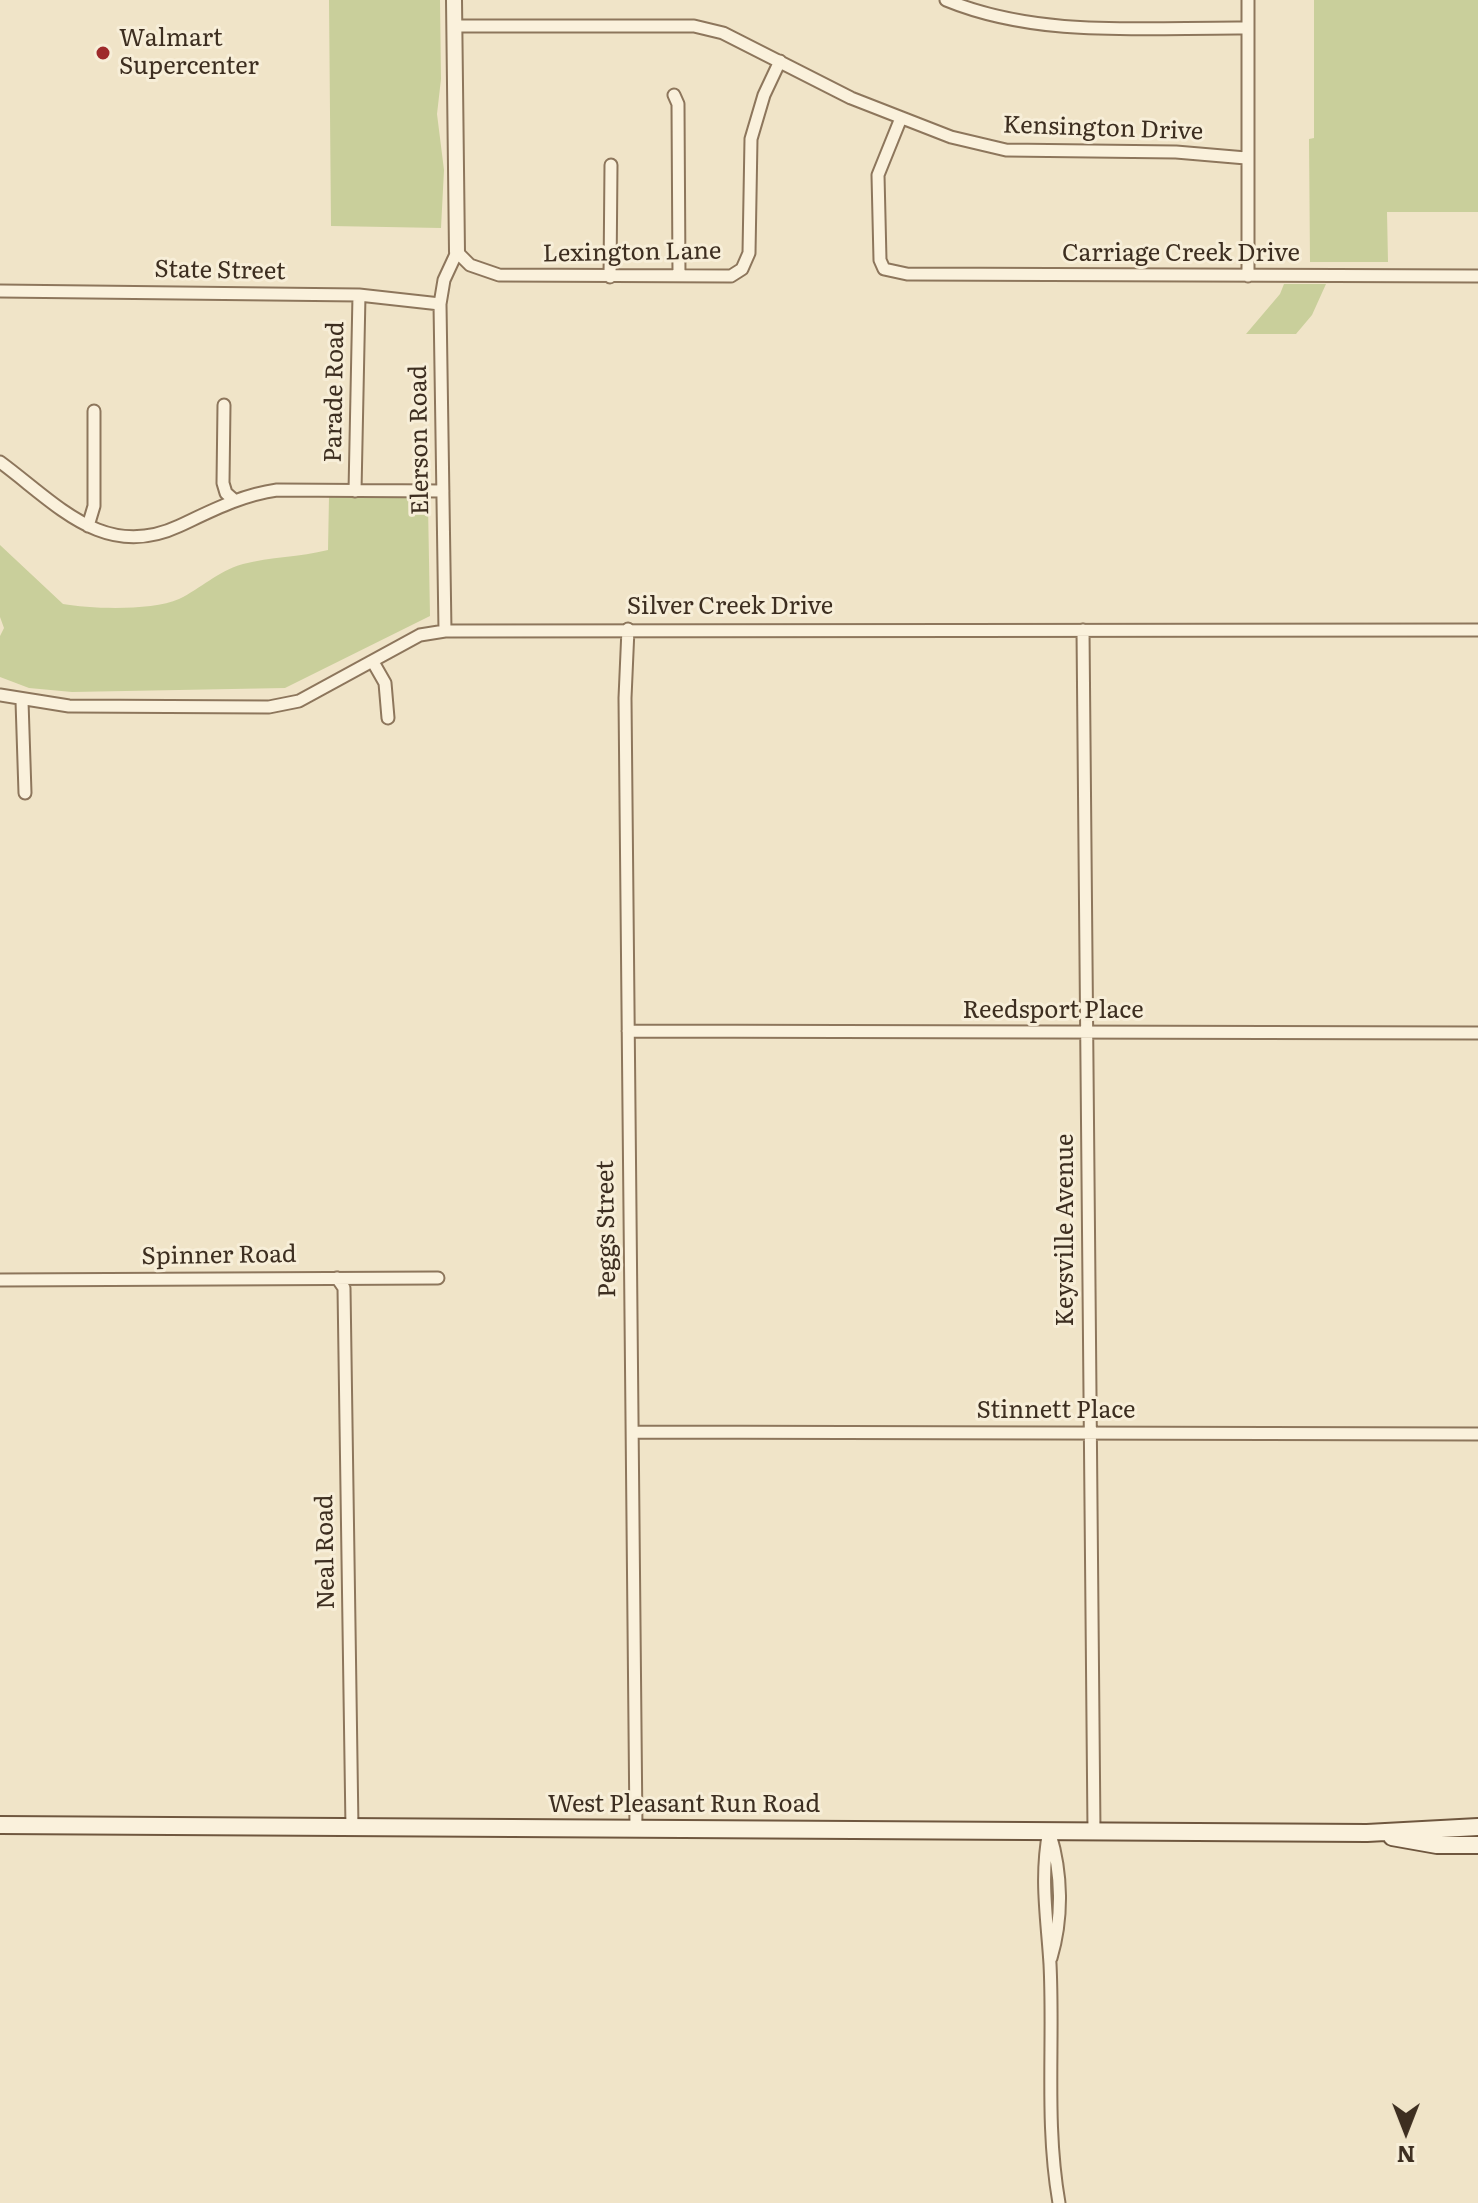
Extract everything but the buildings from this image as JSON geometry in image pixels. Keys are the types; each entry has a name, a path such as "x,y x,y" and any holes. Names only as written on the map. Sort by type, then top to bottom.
{"main road":[{"name":"West Pleasant Run Road","path":"0,1825 1367,1833 1478,1827"},
{"name":"West Pleasant Run Road","path":"1367,1833 1437,1845 1478,1845"}],"street":[{"path":"454,0 457,252"},
{"path":"946,0 976,12 1041,26 1248,28"},
{"path":"1248,0 1248,276"},
{"name":"Kensington Drive","path":"455,26 694,26 723,33 851,98 951,137 1006,150 1176,152 1246,158"},
{"name":"Lexington Lane","path":"457,252 470,265 499,275 731,276 742,269 749,253 751,139 764,95 780,61"},
{"path":"674,95 678,104 679,276"},
{"name":"Carriage Creek Drive","path":"901,118 878,175 880,260 884,269 907,274 1478,276"},
{"path":"610,277 611,165"},
{"name":"Elerson Road","path":"445,631 440,304 444,280 457,252"},
{"name":"State Street","path":"0,291 359,295 440,304"},
{"name":"Parade Road","path":"355,491 359,295"},
{"path":"224,405 223,483 226,493 234,500"},
{"path":"88,526 94,506 94,411"},
{"path":"0,462 88,526 121,539 147,539 234,500 277,490 443,491"},
{"name":"Peggs Street","path":"628,629 625,698 636,1829"},
{"name":"Keysville Avenue","path":"1083,630 1094,1830"},
{"name":"Silver Creek Drive","path":"0,695 22,701 69,706 269,707 299,701 420,635 445,631 1478,630"},
{"path":"373,662 385,683 388,718"},
{"path":"22,701 25,793"},
{"name":"Reedsport Place","path":"628,1031 1478,1033"},
{"name":"Neal Road","path":"337,1278 344,1288 348,1387 352,1828"},
{"name":"Spinner Road","path":"0,1280 438,1278"},
{"name":"Stinnett Place","path":"634,1432 1478,1434"},
{"path":"1049,1830 1059,1864 1057,1937 1050,1963 1048,2079 1059,2203"}],"green space":[{"path":"329,0 440,0 441,79 437,114 444,170 441,228 331,226"},
{"path":"1314,0 1478,0 1478,212 1387,212 1388,262 1310,262 1309,139 1314,138"},
{"path":"1284,284 1326,284 1312,315 1296,334 1246,334 1280,294"},
{"path":"329,497 421,498 428,505 430,616 285,688 72,692 29,688 0,677 0,636 4,628 0,617 0,545 63,604 105,608 153,606 179,599 225,571 243,564 328,550"}],"place":[{"name":"Walmart Supercenter","path":"103,53"}]}
